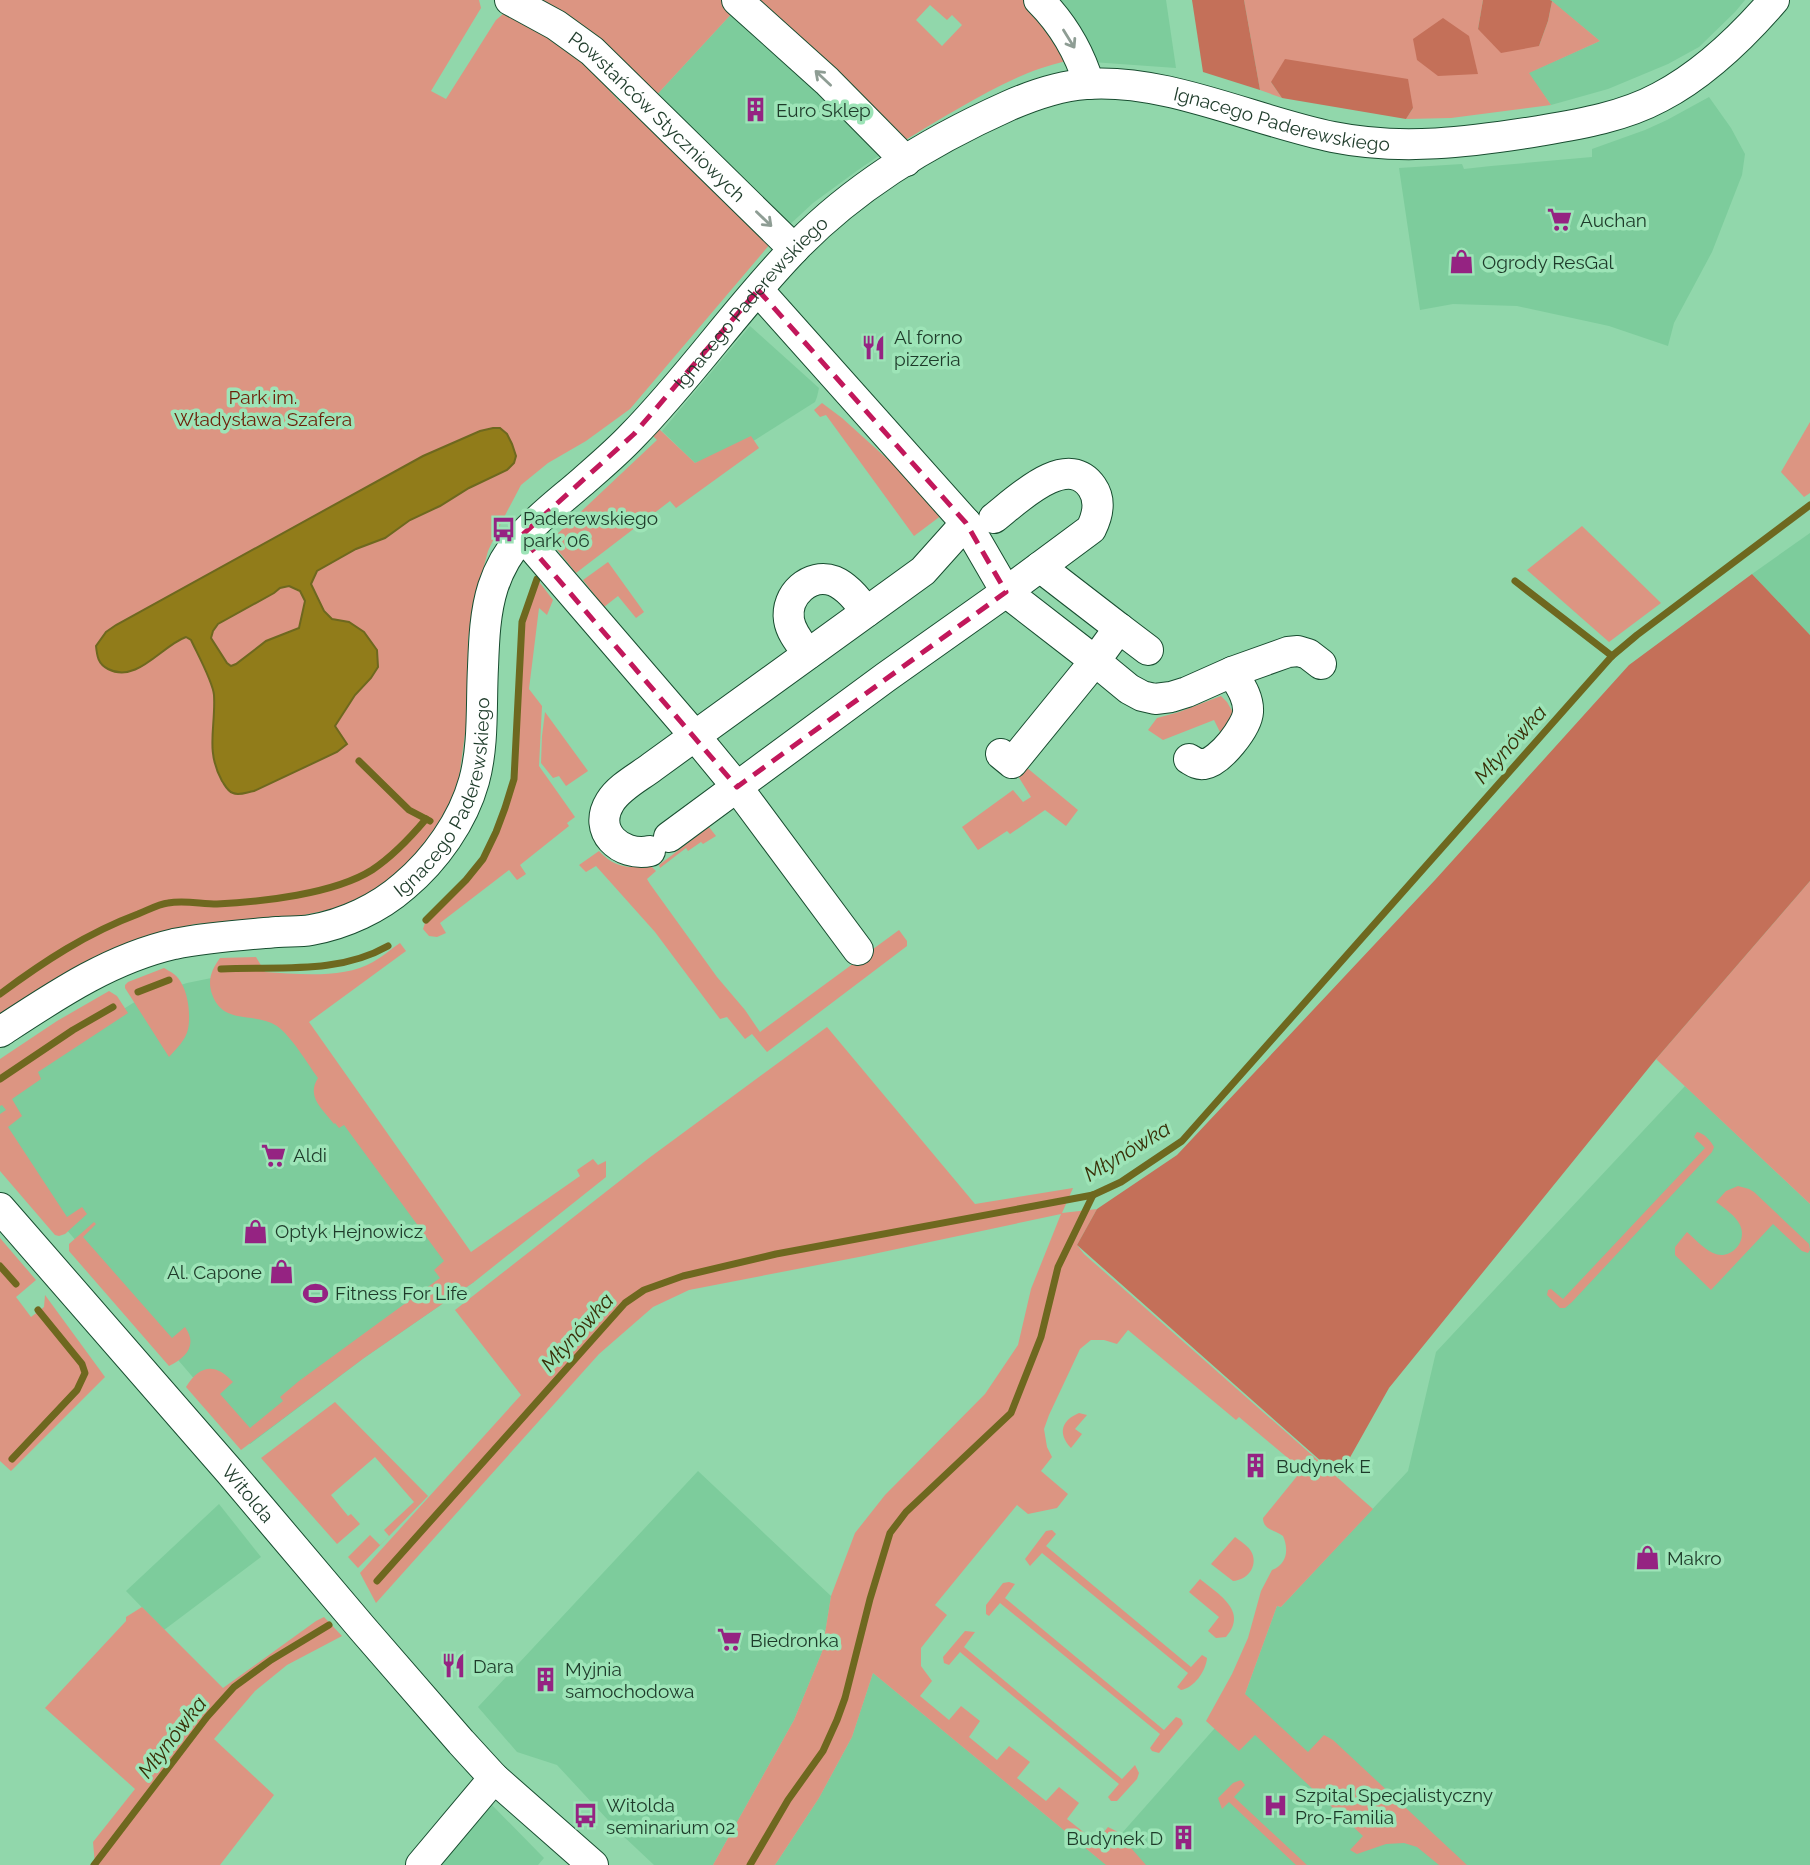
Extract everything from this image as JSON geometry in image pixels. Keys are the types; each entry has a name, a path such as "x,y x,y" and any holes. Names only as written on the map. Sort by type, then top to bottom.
{"street":[{"name":"Powstańców Styczniowych","path":"510,0 555,25 592,51 794,248"},
{"path":"737,0 827,81 906,160"},
{"path":"1039,0 1071,41 1081,58 1089,83"},
{"name":"Ignacego Paderewskiego","path":"0,1032 76,983 134,956 174,944 311,930 348,919 376,906 404,886 443,843 457,821 474,782 480,733 487,612 501,567 521,536 634,434 794,248 846,202 906,160 1008,106 1056,89 1089,83 1158,90 1331,137 1363,142 1422,145 1464,142 1575,125 1612,116 1660,97 1714,59 1774,0"},
{"path":"758,290 980,520 1006,592 1129,689 1155,699 1171,697 1288,652 1308,654 1321,664"},
{"path":"1070,473 1087,481 1093,489 1098,509 1096,519 1091,528 1040,567 659,844 637,853 629,852 608,835 607,809 611,799 620,791 923,571 980,520 1053,476 1070,473"},
{"path":"521,536 737,786 858,950"},
{"path":"1040,567 1148,650"},
{"path":"808,654 789,622 792,599 803,585 817,579 833,581 854,595 866,612"},
{"path":"1001,754 1012,762 1119,628"},
{"path":"1189,759 1198,764 1212,761 1242,730 1249,710 1247,699 1232,672"},
{"name":"Witolda","path":"0,1208 494,1778 593,1865"},
{"path":"421,1865 494,1778"}],"highlighted area":[{"path":"758,290 966,523 1006,592 737,787 521,536 634,434"}],"shaded area":[{"path":"1047,0 1166,0 1176,68 1092,62"},
{"path":"1192,0 1244,0 1260,90 1203,72"},
{"path":"1483,0 1552,1 1539,46 1501,53 1478,29"},
{"path":"1550,0 1745,0 1699,47 1668,64 1608,89 1551,105 1528,73 1600,41"},
{"path":"736,9 886,151 813,203 785,229 652,100"},
{"path":"1443,18 1469,36 1478,74 1438,76 1417,60 1413,39"},
{"path":"1285,59 1408,79 1413,108 1406,119 1282,98 1271,82"},
{"path":"1709,97 1745,154 1742,175 1712,252 1674,323 1668,346 1609,326 1517,306 1453,304 1420,310 1399,168 1462,164 1464,169 1592,157 1592,149 1645,130"},
{"path":"750,326 819,388 815,402 755,440 695,463 662,431"},
{"path":"500,428 507,434 516,456 514,463 507,470 410,520 385,538 356,549 317,571 311,584 324,611 332,619 349,622 364,632 377,650 378,667 335,726 347,744 337,752 254,791 233,793 222,781 217,770 212,738 213,689 191,640 186,637 129,672 108,669 100,662 96,646 106,632 116,625 423,456 480,431","holes":["289,586 300,591 305,601 299,628 266,641 236,664 231,666 227,663 211,638 218,624 280,588"]},
{"path":"1810,533 1810,635 1752,574"},
{"path":"1752,574 1810,635 1810,881 1656,1059 1389,1388 1339,1477 1077,1245 1097,1209 1177,1155 1435,880 1629,665"},
{"path":"265,972 474,1282 364,1358 250,1444 0,1156 0,1087 133,1003 155,993 236,973"},
{"path":"1685,1086 1810,1204 1810,1865 775,1865 819,1798 852,1737 873,1673 1099,1859 1245,1694 1277,1606 1281,1607 1408,1471 1436,1352"},
{"path":"698,1471 831,1596 822,1652 794,1720 713,1865 654,1865 620,1833 557,1765 517,1752 478,1707"},
{"path":"219,1504 261,1557 164,1630 126,1591"},
{"path":"489,1802 544,1858 538,1865 439,1865"}],"green space":[{"name":"Park im. Władysława Szafera","path":"0,0 479,0 481,8 431,91 446,99 496,20 512,11 608,78 608,89 621,103 633,103 771,243 630,409 586,441 548,463 521,485 488,551 472,611 468,641 467,719 459,778 448,808 429,839 405,866 358,899 332,909 295,917 195,924 153,935 89,960 0,1015"},
{"path":"525,0 726,0 736,9 652,100"},
{"path":"750,0 1028,0 1073,59 1006,83 902,142","holes":["930,5 947,20 952,15 962,25 942,46 916,20"]},
{"path":"1244,0 1483,0 1478,29 1539,46 1552,1 1600,41 1529,73 1551,105 1451,118 1406,119 1413,108 1271,82 1282,98 1260,90"},
{"path":"822,403 946,512 914,536 826,415 820,417 814,410"},
{"path":"1810,422 1810,493 1804,497 1781,472"},
{"path":"658,428 695,463 751,436 759,448 676,508 670,501 576,573 555,547 554,537 657,440 652,435"},
{"path":"1582,526 1661,603 1609,642 1527,570"},
{"path":"608,562 644,612 636,618 618,596 604,607 583,580"},
{"path":"537,579 553,600 547,615 539,608 529,689 542,706 539,766 575,817 567,823 569,826 520,865 526,874 517,880 509,870 440,923 446,933 437,937 429,936 423,929 426,920 466,880 482,859 496,832 514,779 522,622"},
{"path":"1221,696 1236,718 1222,736 1214,720 1163,740 1148,730 1157,718"},
{"path":"545,712 588,771 566,786 559,776 553,778 541,763"},
{"path":"1026,767 1078,810 1066,826 1045,810 1010,834 1007,831 978,850 962,827 1013,790 1023,802 1031,797 1013,768"},
{"path":"709,827 716,836 688,851 686,848 660,868 659,865"},
{"path":"599,851 617,864 629,867 651,866 656,871 647,879 650,884 760,1032 899,930 907,941 907,946 767,1052 752,1034 745,1039 727,1017 720,1019 655,932 596,866 586,872 579,865"},
{"path":"1810,881 1810,1204 1656,1059"},
{"path":"400,943 406,951 309,1022 471,1252 580,1176 577,1170 593,1159 598,1165 606,1161 606,1177 474,1282 364,1358 241,1450 186,1387 191,1379 208,1369 227,1376 233,1382 220,1394 250,1428 283,1401 280,1397 299,1381 440,1278 434,1270 444,1261 344,1125 339,1128 320,1107 314,1091 318,1078 294,1043 277,1026 224,1010 212,994 211,975 220,958 256,957 265,972 320,974 349,971 373,962"},
{"path":"164,968 181,983 189,1009 187,1033 169,1057 125,988 128,982"},
{"path":"109,991 117,996 128,1013 38,1072 41,1079 12,1099 22,1116 8,1127 67,1217 82,1207 87,1214 65,1234 59,1236 55,1235 0,1171 0,1114 6,1110 0,1106 0,1059"},
{"path":"827,1027 975,1204 1073,1188 1062,1213 1097,1209 1077,1245 1084,1254 1373,1509 1281,1607 1277,1606 1245,1694 1308,1752 1324,1735 1333,1740 1467,1865 1439,1865 1417,1847 1404,1843 1386,1844 1357,1854 1350,1850 1363,1836 1255,1735 1239,1751 1206,1721 1248,1638 1261,1591 1272,1570 1284,1560 1286,1546 1283,1536 1267,1527 1263,1518 1302,1470 1239,1417 1236,1420 1128,1330 1117,1344 1091,1340 1080,1349 1044,1429 1052,1457 1041,1471 1068,1494 1057,1508 1028,1514 1017,1505 935,1605 947,1615 921,1648 921,1666 932,1681 920,1696 949,1720 961,1706 980,1721 969,1737 997,1760 1009,1746 1030,1762 1017,1778 1046,1801 1059,1787 1079,1803 1067,1819 1096,1842 1108,1827 1116,1831 1146,1865 1106,1865 873,1673 852,1737 819,1798 775,1865 713,1865 794,1720 822,1652 831,1596 855,1533 885,1495 985,1394 1018,1345 1031,1289 1061,1214 689,1290 653,1307 599,1354 376,1603 360,1573 521,1395 455,1310 649,1158"},
{"path":"1697,1132 1711,1142 1714,1147 1712,1152 1572,1302 1565,1308 1560,1308 1547,1295 1548,1290 1551,1289 1563,1299 1705,1148 1694,1137"},
{"path":"1738,1186 1754,1192 1809,1244 1810,1250 1808,1253 1802,1251 1773,1224 1711,1290 1675,1255 1675,1247 1687,1232 1719,1255 1736,1248 1742,1238 1740,1225 1733,1215 1716,1202 1726,1191"},
{"path":"94,1222 96,1224 83,1237 172,1338 185,1327 190,1345 185,1355 175,1363 169,1366 69,1251 69,1244"},
{"path":"0,1238 36,1280 16,1297 31,1317 44,1307 45,1295 105,1377 11,1471 0,1461"},
{"path":"335,1402 428,1496 358,1568 348,1557 370,1535 380,1545 389,1536 384,1530 414,1502 375,1457 331,1495 348,1516 351,1514 360,1524 337,1544 261,1458"},
{"path":"1079,1413 1087,1415 1075,1429 1082,1434 1071,1448 1064,1437 1063,1428 1069,1419"},
{"path":"1052,1530 1056,1534 1046,1546 1191,1667 1202,1655 1207,1658 1195,1682 1186,1689 1177,1687 1188,1673 1042,1553 1030,1566 1025,1559 1046,1531"},
{"path":"1235,1537 1251,1550 1254,1563 1247,1575 1233,1581 1211,1564"},
{"path":"1200,1579 1222,1597 1233,1611 1232,1628 1226,1637 1216,1638 1208,1631 1219,1617 1189,1592"},
{"path":"1003,1583 1015,1584 1005,1598 1164,1730 1176,1717 1181,1719 1183,1724 1159,1753 1150,1748 1160,1734 1000,1603 989,1616 986,1614 986,1605"},
{"path":"142,1607 223,1688 324,1617 342,1636 287,1665 255,1691 214,1739 274,1795 220,1865 95,1865 93,1842 135,1789 45,1708 126,1621 126,1617"},
{"path":"965,1631 975,1632 964,1647 1122,1779 1135,1765 1139,1773 1137,1779 1117,1801 1111,1801 1108,1797 1119,1784 960,1652 949,1665 944,1663 943,1657"},
{"path":"1241,1780 1245,1785 1234,1797 1307,1865 1296,1865 1229,1802 1222,1809 1218,1798 1233,1783"}],"waterway":[{"name":"Młynówka","path":"377,1581 625,1303 644,1290 683,1276 776,1254 1093,1195 1121,1182 1182,1141 1612,656 1810,505"},
{"path":"426,920 483,859 505,808 514,779 522,622 537,579"},
{"path":"1515,581 1612,656"},
{"path":"359,761 409,810 430,821"},
{"path":"0,994 83,939 161,905 275,899 318,891 356,878 387,859 426,819"},
{"path":"221,969 328,965 369,955 388,946"},
{"path":"138,992 169,980"},
{"path":"0,1079 113,1007"},
{"path":"750,1865 788,1800 823,1751 837,1720 890,1533 906,1512 1011,1413 1041,1337 1058,1267 1093,1195"},
{"path":"0,1266 16,1284"},
{"path":"12,1459 77,1390 85,1373 82,1364 38,1310"},
{"name":"Młynówka","path":"94,1865 207,1717 234,1687 271,1660 329,1625"}],"place":[{"name":"Euro Sklep","path":"756,110"},
{"name":"Auchan","path":"1560,220"},
{"name":"Ogrody ResGal","path":"1462,262"},
{"name":"Al forno pizzeria","path":"874,348"},
{"name":"Paderewskiego park 06","path":"503,529"},
{"name":"Aldi","path":"273,1155"},
{"name":"Optyk Hejnowicz","path":"255,1231"},
{"name":"Al. Capone","path":"282,1272"},
{"name":"Fitness For Life","path":"315,1293"},
{"name":"Budynek E","path":"1256,1466"},
{"name":"Makro","path":"1647,1558"},
{"name":"Biedronka","path":"730,1640"},
{"name":"Dara","path":"453,1666"},
{"name":"Myjnia samochodowa","path":"545,1680"},
{"name":"Szpital Specjalistyczny Pro-Familia","path":"1275,1806"},
{"name":"Witolda seminarium 02","path":"586,1816"},
{"name":"Budynek D","path":"1183,1838"}]}
